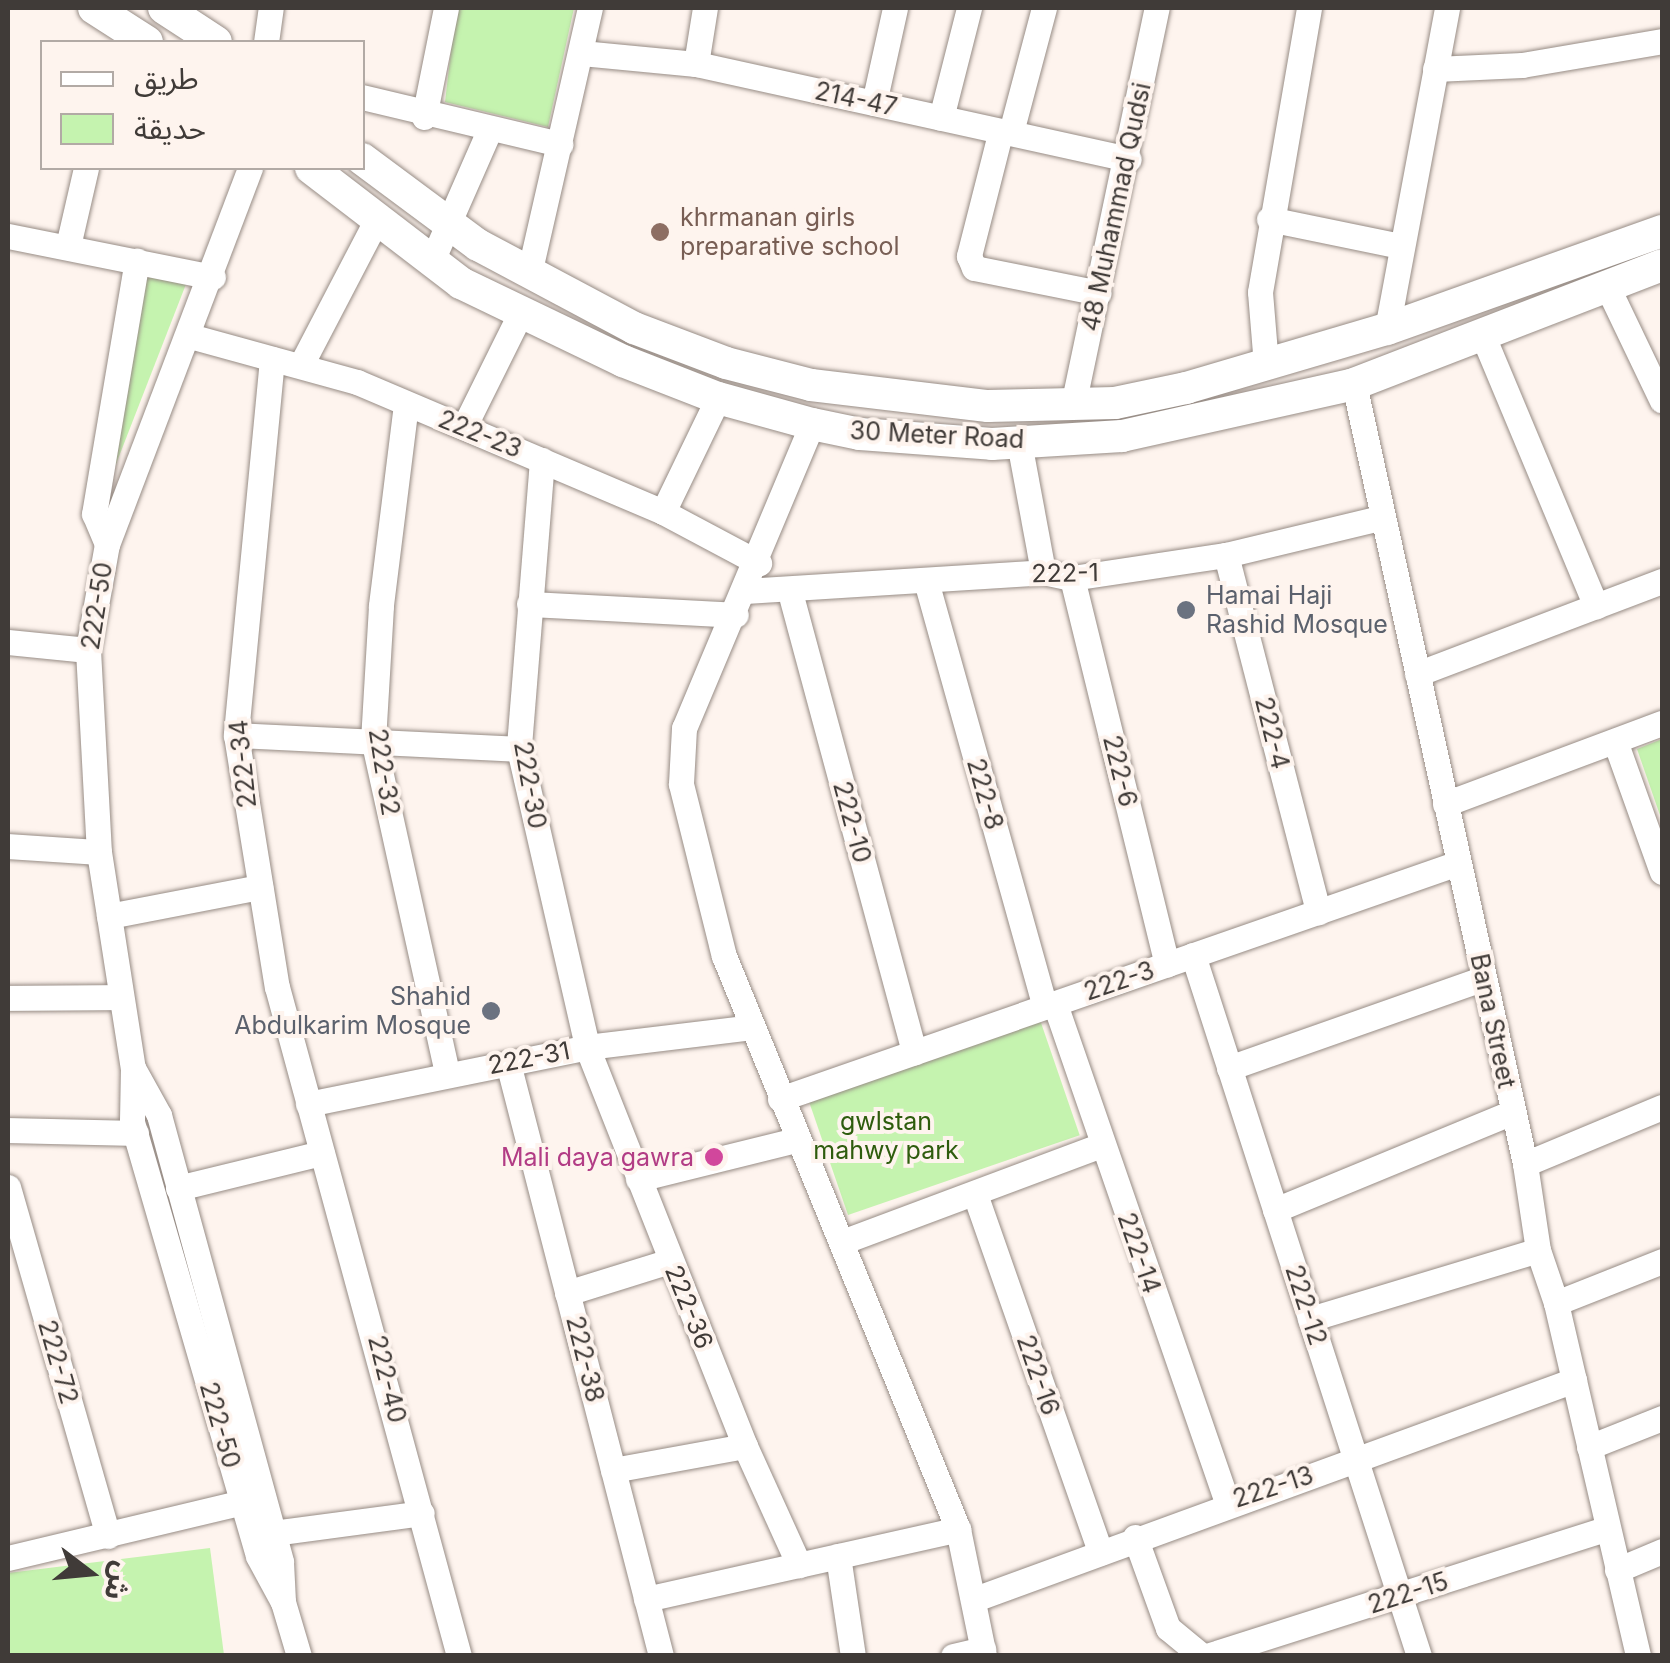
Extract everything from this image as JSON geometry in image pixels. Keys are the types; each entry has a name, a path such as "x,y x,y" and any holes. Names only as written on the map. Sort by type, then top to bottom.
{"main road":[{"path":"164,8 194,37"},
{"path":"108,24 143,40"},
{"name":"30 Meter Road","path":"365,161 448,225 529,274 653,335 726,363 812,385 902,400 1115,404 1218,379 1387,329 1662,265"},
{"name":"30 Meter Road","path":"313,170 430,263 520,314 718,398 860,434 1020,442 1122,436 1354,384 1482,336 1589,282 1662,231"},
{"path":"1218,379 1225,413"}],"street":[{"path":"266,40 272,8"},
{"path":"424,117 446,8"},
{"path":"529,274 590,8"},
{"path":"696,64 705,8"},
{"path":"874,103 895,8"},
{"path":"941,118 969,8"},
{"path":"1044,8 969,256 974,268 1099,293"},
{"name":"48 Muhammad Qudsi","path":"1074,405 1129,159 1157,8"},
{"path":"1266,365 1260,292 1309,8"},
{"path":"1387,329 1447,8"},
{"path":"1435,70 1522,65 1662,41"},
{"name":"214-47","path":"581,53 696,64 1129,159"},
{"path":"365,98 424,117 560,144"},
{"path":"430,263 489,131"},
{"path":"68,246 86,170"},
{"name":"222-50","path":"249,170 190,336 107,544 88,650 99,852 133,1068 136,1134 262,1568 283,1602"},
{"path":"1270,219 1400,246"},
{"path":"301,366 375,222"},
{"path":"8,236 212,277"},
{"path":"107,544 94,514 137,261"},
{"path":"1589,282 1662,401"},
{"path":"464,427 520,314"},
{"name":"222-23","path":"190,336 301,366 464,427 663,512 759,564"},
{"path":"1482,336 1596,606"},
{"name":"222-34","path":"272,360 236,735 260,886 308,1104"},
{"name":"Bana Street","path":"1354,384 1380,518 1525,1164 1538,1250 1556,1303 1638,1656"},
{"path":"663,512 718,398"},
{"name":"222-32","path":"406,404 381,606 374,739 447,1074"},
{"path":"812,424 759,564 684,728 680,758 724,956 958,1529 984,1652 952,1656"},
{"path":"1020,442 1043,572"},
{"name":"222-30","path":"542,460 518,749 587,1046"},
{"name":"222-1","path":"529,604 741,603 790,592 1043,572 1072,578 1226,555 1380,518"},
{"name":"222-4","path":"1226,555 1318,912"},
{"name":"222-6","path":"1072,578 1167,964"},
{"path":"1417,674 1662,581"},
{"name":"222-8","path":"926,582 1050,1005"},
{"name":"222-10","path":"790,592 914,1052"},
{"path":"8,642 88,650"},
{"path":"1446,804 1662,723"},
{"path":"236,735 518,749"},
{"path":"1615,741 1662,872"},
{"path":"8,846 99,852"},
{"name":"222-3","path":"780,1100 1458,862"},
{"path":"109,916 260,886"},
{"name":"222-12","path":"1193,955 1419,1656"},
{"path":"1230,1068 1484,978"},
{"path":"8,998 119,998"},
{"name":"222-14","path":"1050,1005 1227,1502"},
{"name":"222-31","path":"308,1104 587,1046 752,1028"},
{"name":"222-36","path":"587,1046 744,1446 799,1565"},
{"name":"222-38","path":"508,1063 661,1656"},
{"name":"222-50","path":"133,1068 154,1102 273,1532 283,1602 299,1656"},
{"name":"222-40","path":"308,1104 459,1656"},
{"path":"1525,1164 1662,1106"},
{"path":"1275,1210 1513,1112"},
{"path":"8,1130 136,1134"},
{"path":"638,1179 796,1140"},
{"path":"842,1242 976,1197 1101,1145"},
{"path":"178,1188 322,1153"},
{"name":"222-16","path":"976,1197 1101,1553"},
{"name":"222-72","path":"9,1200 108,1536"},
{"path":"1310,1319 1538,1250"},
{"path":"568,1293 670,1260"},
{"path":"1556,1303 1662,1262"},
{"name":"222-13","path":"975,1599 1227,1502 1356,1461 1574,1380"},
{"path":"1589,1447 1662,1418"},
{"path":"613,1470 744,1446"},
{"path":"8,1558 243,1502"},
{"path":"273,1532 422,1513"},
{"name":"222-15","path":"1205,1656 1607,1528"},
{"path":"646,1599 958,1529"},
{"path":"1135,1537 1168,1628 1205,1656"},
{"path":"1616,1570 1662,1551"},
{"path":"838,1556 853,1656"}],"green space":[{"path":"456,8 574,8 548,127 445,102"},
{"path":"129,269 188,279 90,531"},
{"path":"1662,739 1662,821 1637,749"},
{"name":"gwlstan mahwy park","path":"1039,1017 1080,1135 848,1215 807,1097"},
{"path":"210,1548 224,1655 8,1655 8,1573"}],"place":[{"name":"khrmanan girls preparative school","path":"660,232"},
{"name":"Hamai Haji Rashid Mosque","path":"1186,610"},
{"name":"Shahid Abdulkarim Mosque","path":"491,1011"},
{"name":"Mali daya gawra","path":"714,1157"}]}
